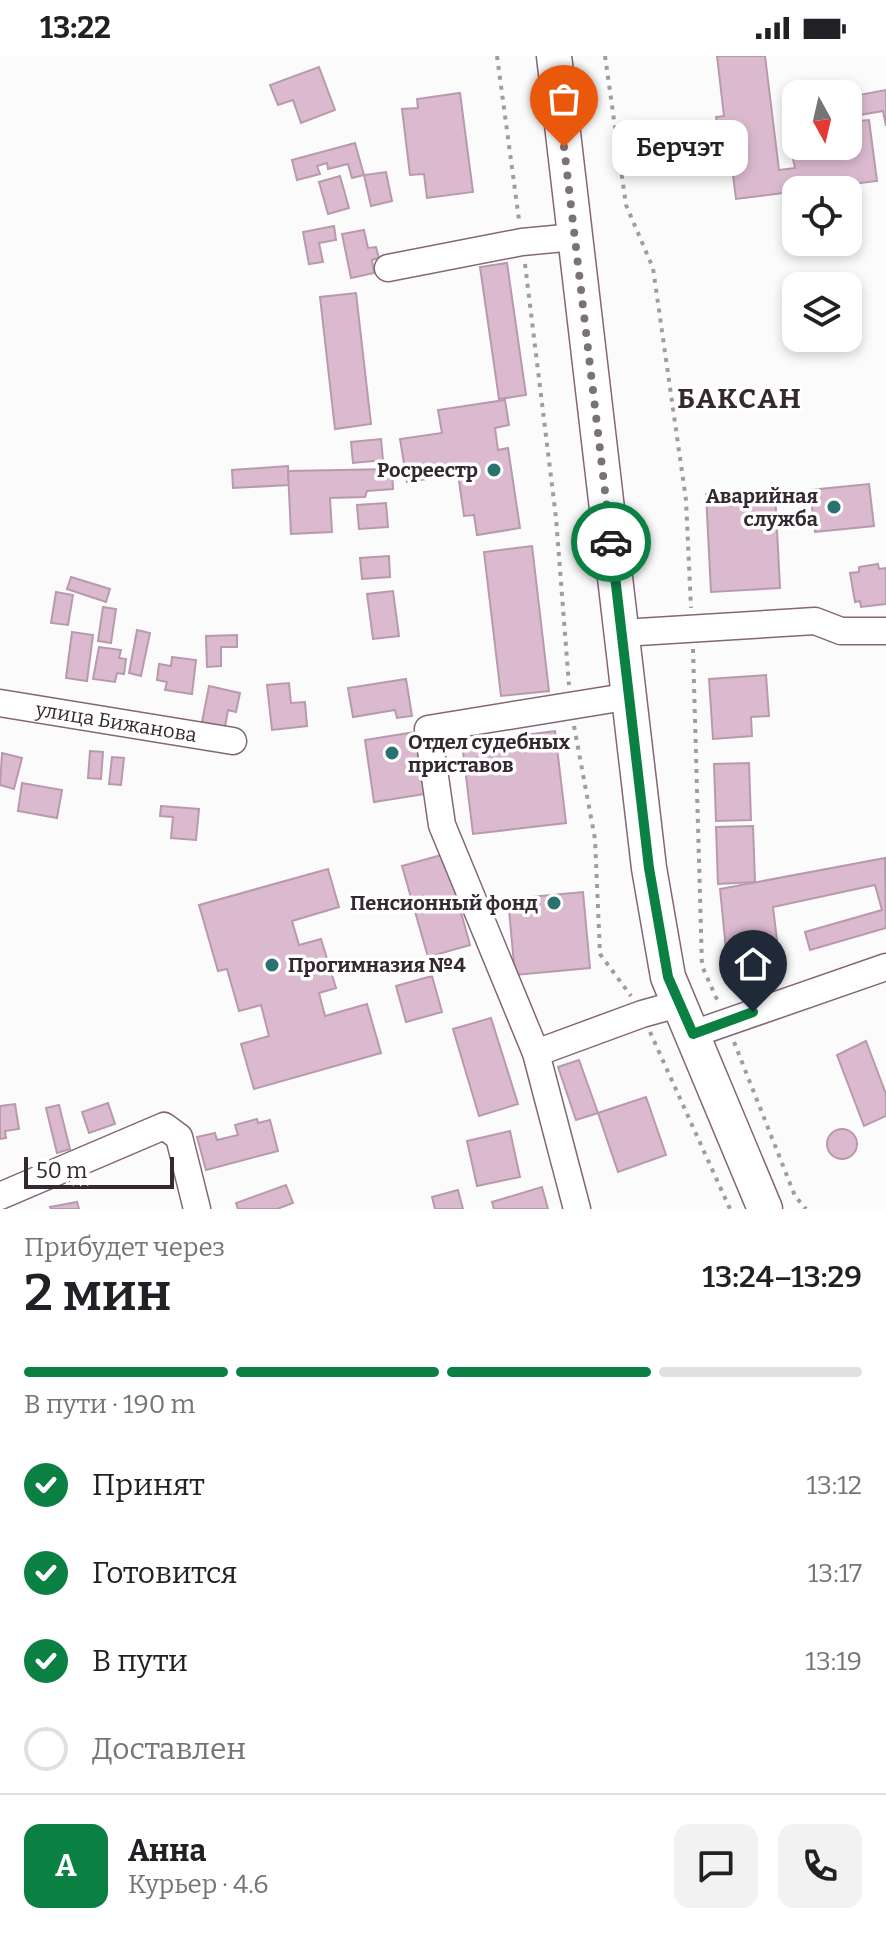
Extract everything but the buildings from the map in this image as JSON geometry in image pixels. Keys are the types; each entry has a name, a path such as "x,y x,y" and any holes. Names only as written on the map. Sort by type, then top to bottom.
{"main road":[{"path":"554,56 649,868 668,977 765,1209"}],"street":[{"path":"388,268 522,242 575,237"},
{"path":"622,633 815,621 841,631 886,631"},
{"path":"577,1209 536,1053 442,825 428,729 631,696"},
{"name":"улица Бижанова","path":"0,703 233,741"},
{"path":"536,1053 642,1014 686,1019 886,967"},
{"path":"0,1196 164,1126 179,1137 197,1209"}],"path":[{"path":"497,56 556,518 570,705 595,839 600,954 642,1014 730,1209"}],"way so far":[{"path":"564,147 611,542"}],"place":[{"name":"Берчэт","path":"564,147"},
{"name":"Росреестр","path":"494,470"},
{"name":"Аварийная служба","path":"834,507"},
{"name":"Отдел судебных приставов","path":"392,753"},
{"name":"Пенсионный фонд","path":"554,903"},
{"name":"Прогимназия №4","path":"272,965"}],"district":[{"name":"БАКСАН","path":"740,398"}],"route":[{"path":"611,542 649,868 668,977 693,1034 753,1012"}]}
